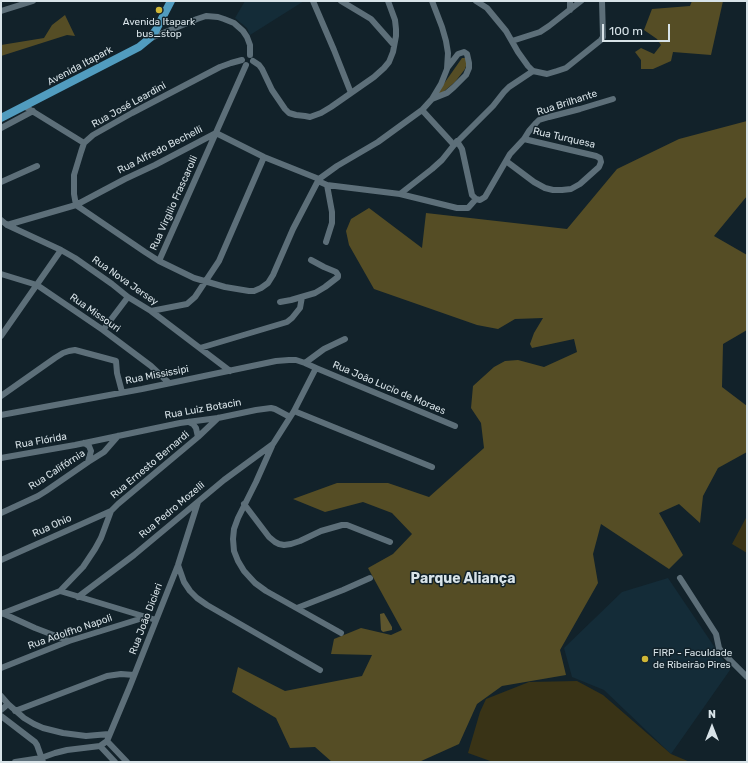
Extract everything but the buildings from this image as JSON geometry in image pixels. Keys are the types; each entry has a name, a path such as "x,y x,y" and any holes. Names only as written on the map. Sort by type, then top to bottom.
{"main road":[{"name":"Avenida Itapark","path":"1,118 138,47 150,38 171,1"}],"street":[{"path":"1,11 33,1"},
{"path":"313,1 351,93"},
{"path":"341,1 371,19 394,45"},
{"path":"150,38 206,16 218,17 234,23 243,31 250,46 251,58 251,64 244,62 244,55 251,58 259,65 272,90 289,113 310,117 331,107 374,77 389,62 393,52 396,29 395,20 388,1"},
{"path":"432,1 446,41 448,53 447,69"},
{"path":"476,1 487,8 494,15 506,31 523,59 533,71 547,74 566,68 600,40 602,37 602,1"},
{"path":"570,1 570,10"},
{"path":"512,42 540,32 581,1"},
{"path":"24,106 84,144 74,175 74,194 76,205 159,261 194,278 249,292 261,288 268,283 273,275 296,223 319,180 337,166 378,142 422,110 432,99 441,84 447,69 458,54 464,52 467,54 469,68 466,75 447,92 432,99"},
{"name":"Rua Virgilio Frascarolli","path":"159,261 216,133 244,62"},
{"name":"Rua José Leardini","path":"84,144 100,131 132,113 220,68 231,63 244,62"},
{"path":"400,194 442,160 455,143 493,106 509,87 533,71"},
{"name":"Rua Brilhante","path":"474,197 482,199 485,197 510,154 539,120 613,98"},
{"path":"422,110 462,149 474,197"},
{"path":"1,128 33,111"},
{"name":"Rua Alfredo Bechelli","path":"7,225 76,205 216,133 264,157 319,180 327,186 400,194 457,208 468,208 474,197"},
{"name":"Rua Turquesa","path":"506,161 534,182 545,188 562,190 571,189 586,180 600,165 602,160 599,157 524,139"},
{"path":"151,310 187,304 195,297 219,261 264,157"},
{"path":"1,182 37,166"},
{"path":"326,242 332,223 332,212 327,186"},
{"name":"Rua Nova Jersey","path":"1,220 7,225 60,250 91,269 128,297 151,310 230,371"},
{"path":"1,336 60,250"},
{"path":"280,302 320,291 333,282 338,275 336,272 311,260"},
{"name":"Rua Missouri","path":"1,274 37,285 103,330 151,366 169,383"},
{"path":"103,330 128,297"},
{"path":"200,348 287,322 300,308 302,297"},
{"path":"305,363 324,348 345,339"},
{"path":"1,396 55,358 70,350 116,361 117,373 122,392"},
{"name":"Rua Mississipi","path":"1,415 282,360 296,360 316,368"},
{"name":"Rua Pedro Mozelli","path":"78,597 134,555 224,480 273,444 294,411 316,368"},
{"name":"Rua João Lucio de Moraes","path":"316,368 455,426"},
{"name":"Rua Luiz Botacin","path":"118,436 271,408 290,417"},
{"path":"294,411 432,467"},
{"name":"Rua Ernesto Bernardi","path":"60,591 83,567 95,550 111,511 198,437 218,418"},
{"path":"189,422 196,428 198,437"},
{"name":"Rua Flórida","path":"1,458 118,436"},
{"name":"Rua Califórnia","path":"1,513 38,496 104,452 118,436"},
{"path":"84,443 89,446 91,451 88,462"},
{"path":"273,444 238,518 233,539 234,551 244,571 255,583 266,591 341,633"},
{"name":"Rua João Dicieri","path":"106,741 178,565 198,502"},
{"path":"244,504 269,537 279,544 291,544 342,525 347,525 390,542"},
{"name":"Rua Ohio","path":"1,560 111,511"},
{"path":"178,565 184,582 197,598 320,670"},
{"path":"297,608 370,578"},
{"path":"680,578 716,634 721,651 747,677"},
{"path":"1,614 60,591 156,620"},
{"path":"1,614 69,641"},
{"name":"Rua Adolfho Napoli","path":"1,668 69,641 146,617"},
{"path":"16,711 107,676 121,674 134,675"},
{"path":"1,696 24,718 43,728 63,733 86,736 109,734"},
{"path":"1,710 8,704"},
{"path":"1,716 35,742 42,760"},
{"path":"15,727 24,718"},
{"path":"15,762 42,760 55,753 100,746 106,741 127,762"},
{"path":"100,746 115,762"}],"shaded area":[{"path":"245,1 304,1 250,35 247,28 235,18"},
{"path":"692,1 723,1 711,55 673,52 671,61 653,69 641,69 641,60 635,52 641,48 654,54 661,45 657,39 644,30 652,9 690,6"},
{"path":"65,15 75,36 67,35 1,56 1,45 44,38 52,25"},
{"path":"462,58 466,58 467,63 465,69 455,82 442,93 436,95"},
{"path":"747,121 747,196 714,236 747,255 747,330 723,344 722,387 747,406 747,452 718,468 703,496 700,523 679,504 659,513 683,555 669,569 601,524 593,554 598,583 560,650 566,675 502,686 477,704 459,744 419,762 332,762 315,747 290,748 276,718 232,692 238,667 285,691 362,676 372,655 331,654 334,639 361,628 391,635 402,630 368,568 393,554 412,534 392,513 363,502 325,512 293,499 337,483 388,483 429,497 484,448 481,423 471,408 473,386 494,367 505,361 518,360 544,367 577,352 574,339 532,348 530,344 534,333 543,318 515,319 498,329 477,325 374,289 349,245 346,231 351,219 369,208 422,248 426,213 567,229 617,169 679,139"},
{"path":"747,516 747,553 732,544"},
{"name":"FIRP - Faculdade de Ribeirão Pires","path":"668,578 730,670 671,754 604,690 572,677 564,648 622,592"},
{"path":"384,613 392,627 392,630 383,632 381,630 380,614"},
{"path":"577,681 603,695 671,754 690,762 493,762 468,753 480,712 486,699 529,682"}],"place":[{"name":"Avenida Itapark bus_stop","path":"159,10"},
{"name":"FIRP - Faculdade de Ribeirão Pires","path":"645,659"}],"district":[{"name":"Parque Aliança","path":"463,579"}]}
